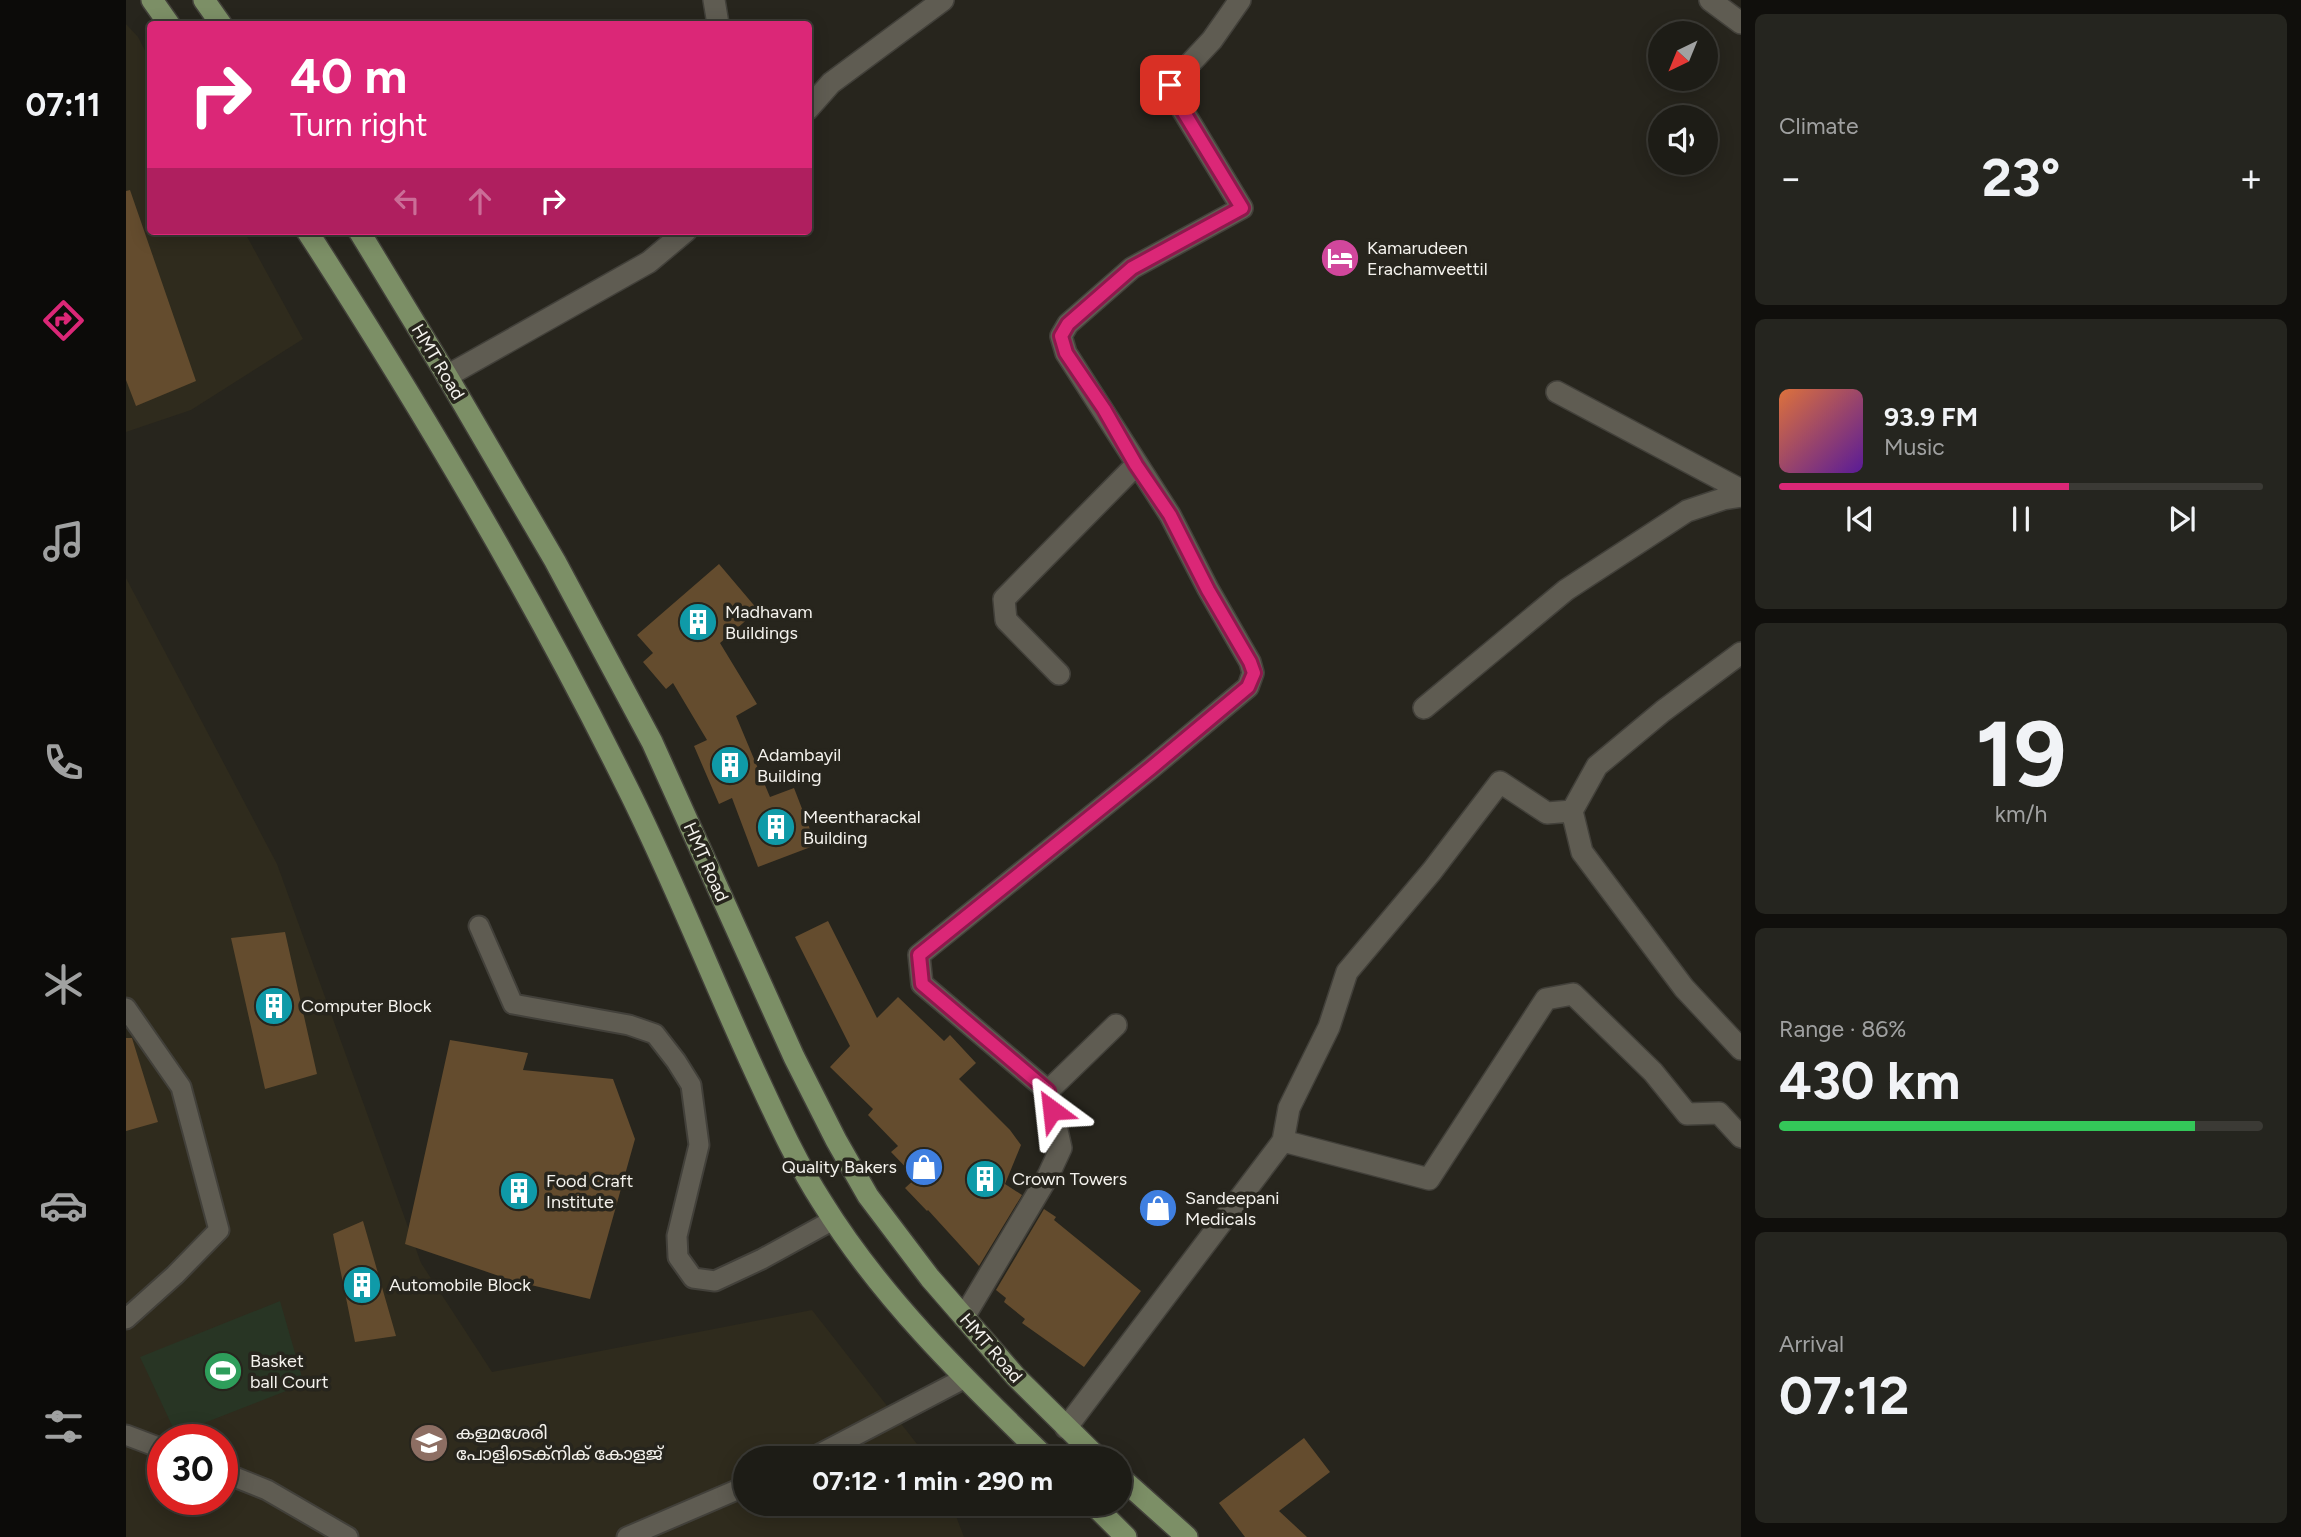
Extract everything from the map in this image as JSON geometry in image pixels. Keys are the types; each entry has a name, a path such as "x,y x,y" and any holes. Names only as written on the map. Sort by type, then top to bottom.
{"main road":[{"path":"152,0 167,21"},
{"path":"204,0 219,21"},
{"path":"310,235 378,341 512,571 605,742 654,840 720,997 781,1129 833,1220 894,1301 965,1378 1034,1446"},
{"name":"HMT Road","path":"363,235 555,561 652,742 794,1057 868,1196 930,1278 1016,1377 1085,1446"},
{"path":"1132,1488 1187,1537"},
{"path":"1105,1516 1126,1537"}],"street":[{"path":"714,0 718,21"},
{"path":"812,105 831,83 943,0"},
{"path":"964,1317 1048,1176 1061,1147 1048,1091 922,984 919,955 1248,687 1254,673 1170,515 1066,353 1061,336 1068,324 1132,268 1242,208 1171,91 1170,85 1212,40 1240,0"},
{"path":"1710,0 1741,23"},
{"path":"447,376 649,262 681,235"},
{"path":"1557,391 1741,490"},
{"path":"1059,674 1006,620 1004,599 1136,465"},
{"path":"1424,708 1566,590 1687,511 1741,496"},
{"path":"1741,653 1663,711 1597,766 1572,811 1583,852 1684,988 1741,1049"},
{"path":"1066,1428 1283,1141 1289,1108 1329,1027 1347,972 1432,871 1500,782 1547,813 1572,811"},
{"path":"1283,1141 1429,1179 1546,999 1573,994 1653,1072 1688,1114 1719,1113 1741,1137"},
{"path":"1048,1091 1115,1025"}],"lane":[{"path":"480,926 513,1004 629,1025 655,1034 691,1085 699,1145 677,1236 678,1257 693,1278 715,1281 833,1220"},
{"path":"126,1008 181,1087 219,1230 126,1319"},
{"path":"835,1446 965,1378"},
{"path":"126,1435 147,1443"},
{"path":"238,1478 267,1490 348,1537"},
{"path":"627,1537 733,1492"}],"shaded area":[{"path":"126,24 138,37 147,54 147,235 246,235 303,339 191,410 126,432"},
{"path":"126,578 277,864 421,1263 492,1372 812,1310 919,1446 733,1446 733,1516 956,1516 964,1537 126,1537"}],"green space":[{"name":"Basket ball Court","path":"280,1301 304,1384 202,1424 171,1424 140,1357"}],"building":[{"path":"130,190 196,381 136,406 126,380 126,191"},
{"path":"719,564 758,610 720,643 757,704 736,716 770,797 794,788 816,845 758,867 732,798 719,804 694,746 707,740 673,683 666,689 643,662 653,653 637,635"},
{"path":"828,921 877,1018 898,997 944,1041 950,1035 976,1063 959,1079 1010,1130 1021,1145 1005,1184 1022,1195 979,1266 905,1188 916,1178 891,1152 898,1146 868,1115 873,1109 830,1067 850,1046 795,937"},
{"name":"Computer Block","path":"285,932 317,1074 265,1089 231,938"},
{"path":"126,1038 132,1038 158,1122 126,1131"},
{"name":"Food Craft Institute","path":"450,1040 528,1053 523,1070 613,1079 635,1139 590,1299 514,1281 405,1244"},
{"path":"1044,1209 1141,1291 1084,1367 1022,1323 1025,1319 1004,1302 1006,1298 996,1290"},
{"name":"Automobile Block","path":"363,1221 396,1336 355,1342 333,1234"},
{"path":"1304,1438 1330,1472 1279,1511 1307,1537 1245,1537 1219,1503"}],"place":[{"name":"Kamarudeen Erachamveettil","path":"1340,258"},
{"name":"Madhavam Buildings","path":"698,622"},
{"name":"Adambayil Building","path":"730,765"},
{"name":"Meentharackal Building","path":"776,827"},
{"name":"Computer Block","path":"274,1006"},
{"name":"Quality Bakers","path":"924,1167"},
{"name":"Crown Towers","path":"985,1179"},
{"name":"Food Craft Institute","path":"519,1191"},
{"name":"Sandeepani Medicals","path":"1158,1208"},
{"name":"Automobile Block","path":"362,1285"},
{"name":"Basket ball Court","path":"223,1371"},
{"name":"കളമശേരി പോളിടെക്നിക് കോളജ്","path":"429,1443"}],"route":[{"path":"1052,1110 1048,1091 922,984 919,955 1248,687 1254,673 1170,515 1066,353 1061,336 1068,324 1132,268 1242,208 1171,91 1170,85"}]}
